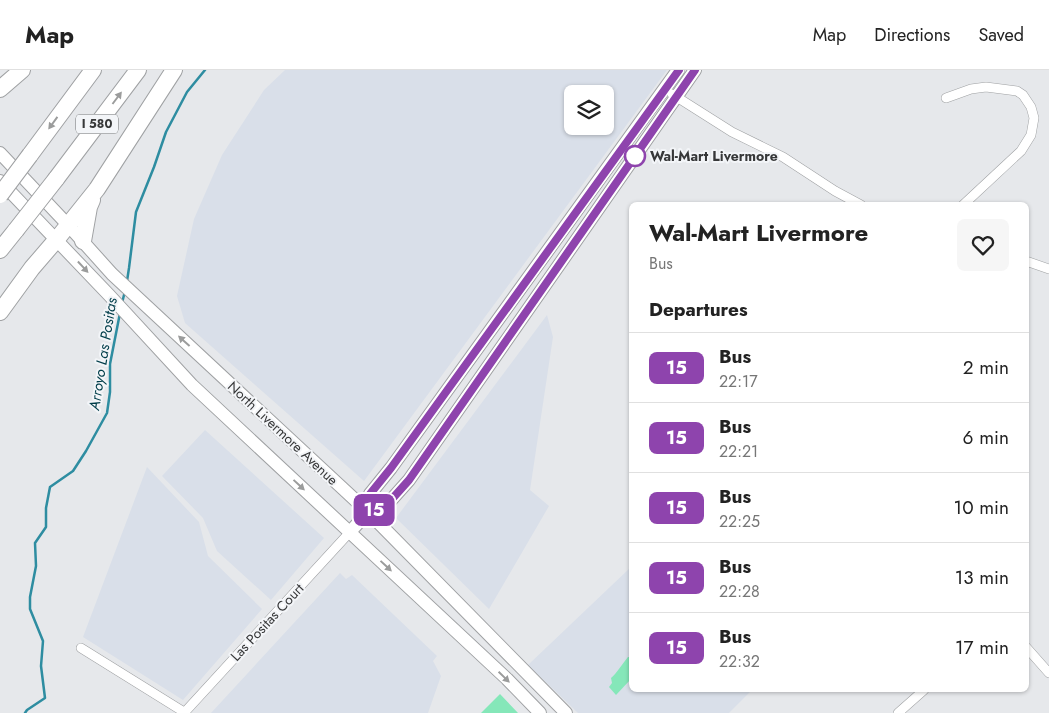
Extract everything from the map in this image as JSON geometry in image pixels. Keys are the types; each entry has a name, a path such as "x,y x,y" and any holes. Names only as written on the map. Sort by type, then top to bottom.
{"highway":[{"path":"1,88 22,70"},
{"name":"I 580","path":"0,194 93,70"},
{"name":"I 580","path":"0,250 138,70"},
{"path":"0,312 32,268 97,189 174,70"},
{"path":"83,242 89,207 97,189"}],"main road":[{"path":"368,512 370,494 391,468 678,70"},
{"path":"350,532 368,512 384,508 409,480 695,70"},
{"name":"North Livermore Avenue","path":"0,154 112,274 368,512 566,713"},
{"name":"North Livermore Avenue","path":"0,181 57,239 192,385 507,679 540,713"}],"street":[{"path":"665,88 732,132 782,157 855,202"},
{"path":"946,98 971,89 986,88 1017,91 1023,95 1031,107 1034,118 1031,135 1021,150 966,202"},
{"path":"1029,262 1049,268"},
{"name":"Las Positas Court","path":"184,712 350,532"},
{"path":"81,648 184,712"},
{"path":"1029,650 1049,673"},
{"path":"898,713 922,692"}],"shaded area":[{"path":"285,70 667,70 364,481 185,323 177,296 194,219 222,155 264,90"},
{"path":"547,315 553,337 530,490 549,506 489,609 396,518"},
{"path":"205,430 324,538 271,600 217,551 203,518 162,476"},
{"path":"147,467 199,522 208,556 262,609 183,700 83,637"},
{"path":"629,569 629,692 750,692 729,713 578,713 528,665"},
{"path":"340,573 346,579 352,575 437,656 433,661 441,676 428,713 211,713"}],"green space":[{"path":"629,657 629,681 616,695 609,687 612,683 611,678"},
{"path":"500,694 518,713 481,713"}],"waterway":[{"name":"Arroyo Las Positas","path":"127,281 136,212 166,132 187,92 205,70"},
{"name":"Arroyo Las Positas","path":"122,303 125,291"},
{"name":"Arroyo Las Positas","path":"25,713 45,698 41,666 43,641 30,609 30,597 36,566 35,543 46,527 46,508 50,487 73,471 107,413 110,392 110,364 120,313"}],"bus line":[{"name":"15","path":"679,70 391,468 370,494 368,512 384,508 409,480 695,70"}],"place":[{"name":"Wal-Mart Livermore","path":"635,156"}]}
